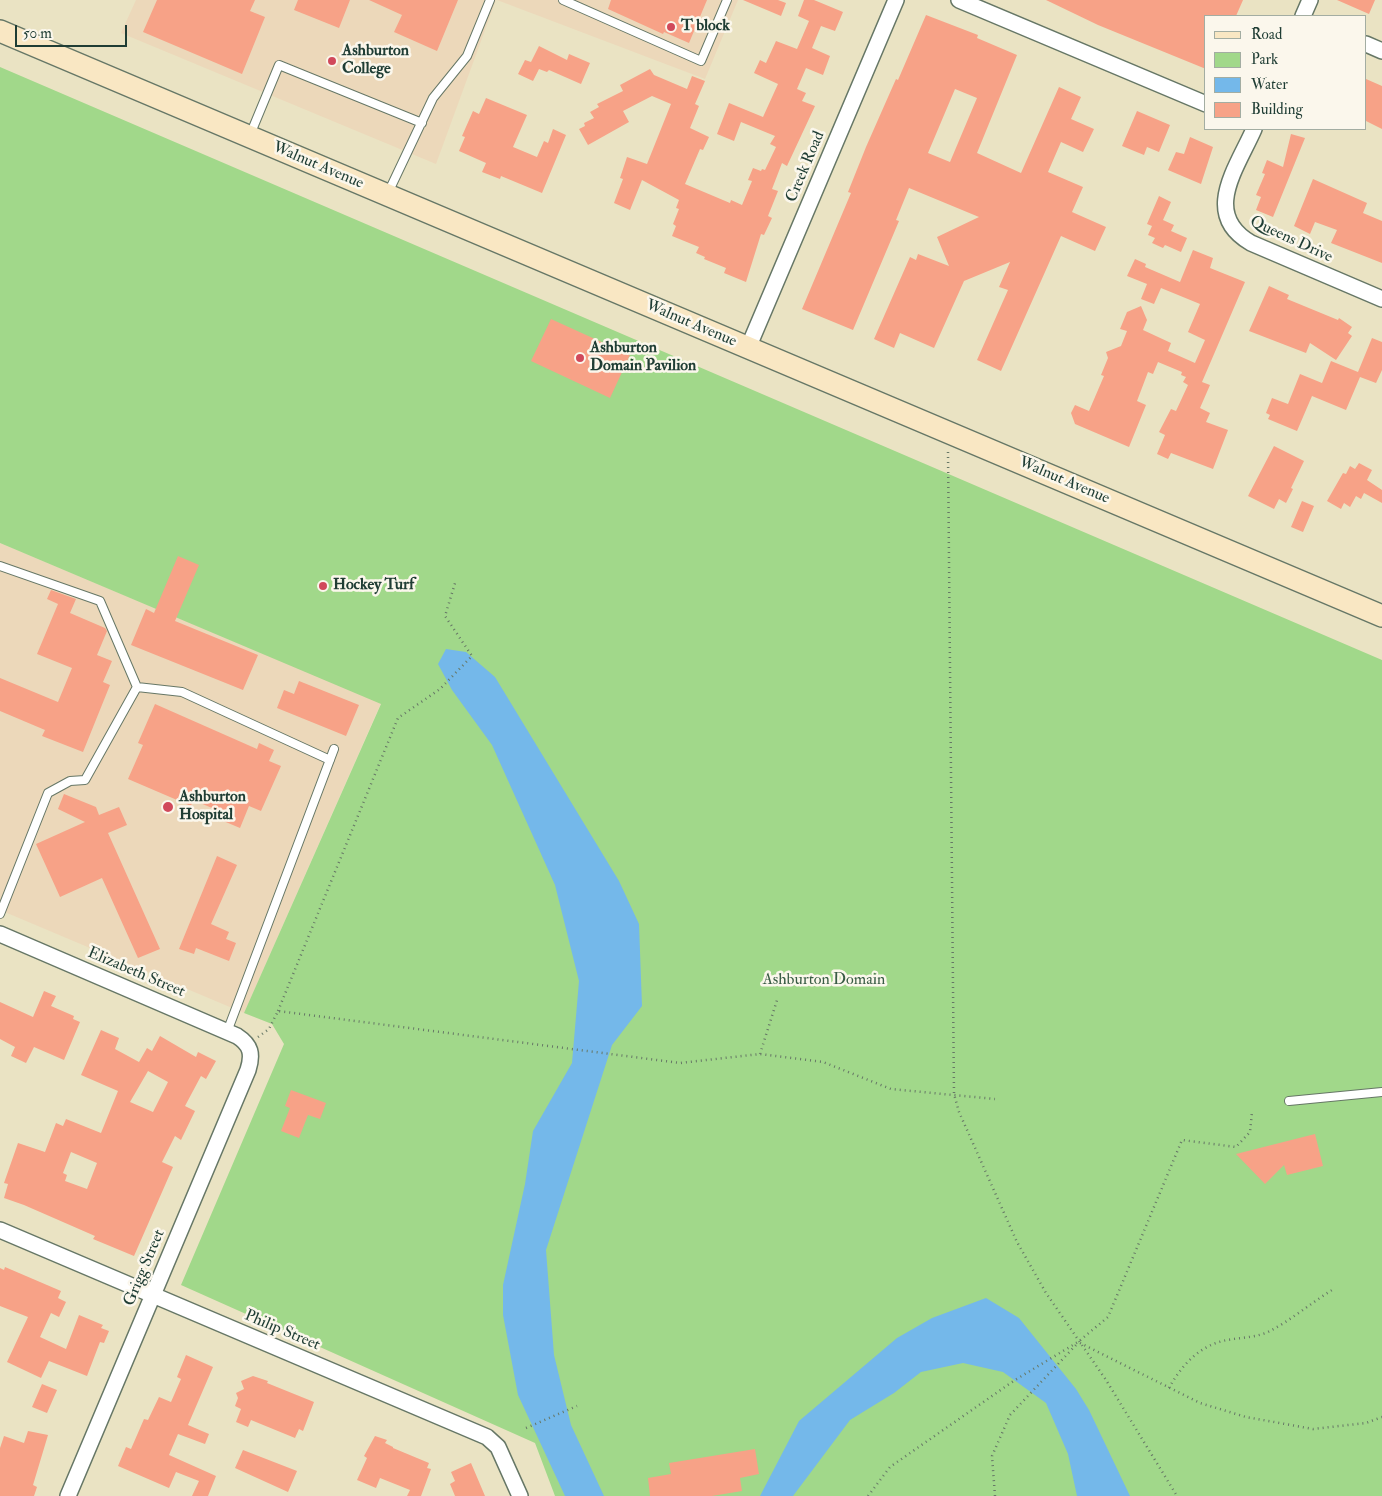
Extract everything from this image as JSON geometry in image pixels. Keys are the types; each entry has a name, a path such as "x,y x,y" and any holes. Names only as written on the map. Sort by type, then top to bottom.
{"main road":[{"name":"Walnut Avenue","path":"0,31 1382,616"}],"street":[{"name":"Creek Road","path":"748,348 896,0"},
{"path":"959,0 1204,103"},
{"path":"1303,15 1310,0"},
{"path":"1367,44 1382,50"},
{"name":"Queens Drive","path":"1254,130 1226,194 1225,215 1230,227 1238,236 1250,243 1382,299"},
{"name":"Elizabeth Street","path":"0,934 227,1032 245,1041 251,1053"},
{"name":"Grigg Street","path":"68,1496 248,1070 251,1053"},
{"name":"Philip Street","path":"0,1230 487,1437 498,1447 520,1496"}],"lane":[{"path":"387,195 433,98 467,56 490,0"},
{"path":"563,0 701,61 727,0"},
{"path":"250,137 279,65 422,123"},
{"path":"0,566 100,601 137,687"},
{"path":"137,687 182,692 330,760"},
{"path":"0,914 48,793 70,781 85,780 137,687"},
{"path":"227,1032 334,748"},
{"path":"1290,1101 1382,1092"}],"path":[{"path":"948,432 954,1094 959,1112 1017,1242 1046,1293 1106,1380 1177,1496"},
{"path":"269,1029 398,718 440,689 472,656 445,616 456,580"},
{"path":"760,1054 778,998"},
{"path":"278,1011 680,1063 760,1054 823,1062 891,1089 995,1098"},
{"path":"995,1496 992,1456 1010,1414 1078,1342 1108,1317 1182,1140 1236,1147 1250,1132 1252,1112"},
{"path":"1169,1388 1180,1369 1200,1352 1219,1342 1257,1337 1270,1331 1332,1290"},
{"path":"1078,1342 1200,1403 1246,1417 1314,1429 1366,1423 1382,1417"},
{"path":"868,1496 890,1467 1015,1380 1078,1342"},
{"path":"526,1428 577,1406"}],"shaded area":[{"name":"Ashburton College","path":"136,0 496,0 436,164 121,33"},
{"path":"497,0 738,0 705,79"},
{"name":"Ashburton Hospital","path":"0,543 381,703 244,1013 0,910"}],"green space":[{"name":"Ashburton Domain","path":"0,67 1382,660 1382,1496 555,1496 535,1443 181,1285 284,1044 272,1024 244,1013 381,704 0,543"}],"water":[{"path":"446,649 466,652 495,677 619,881 639,924 642,1006 612,1045 546,1250 554,1355 571,1425 604,1496 565,1496 518,1395 503,1315 503,1285 525,1184 533,1131 572,1063 579,981 555,885 492,745 452,690 438,664"},
{"path":"986,1298 1019,1318 1076,1389 1089,1410 1130,1496 1077,1496 1068,1454 1046,1403 1003,1372 963,1363 921,1372 894,1393 850,1420 793,1496 760,1496 799,1421 897,1338 932,1318"}],"building":[{"path":"157,0 255,0 250,11 265,17 242,74 143,32"},
{"path":"298,0 350,0 339,28 294,10"},
{"path":"369,0 458,0 437,51 394,32 402,15"},
{"name":"T block","path":"611,0 707,0 689,43 664,32 663,34 608,9"},
{"path":"743,0 778,0 786,3 781,16"},
{"path":"804,0 814,0 843,12 835,31 821,26 812,48 830,56 823,75 806,68 797,89 806,93 802,101 815,106 787,166 782,163 772,189 778,191 768,216 772,218 764,235 761,234 746,282 724,273 726,268 704,259 705,257 696,253 699,247 672,236 676,226 673,224 679,209 676,208 679,200 642,180 630,210 614,203 623,179 620,178 627,157 647,164 671,104 652,96 623,111 629,122 588,145 579,129 585,126 584,123 594,118 590,112 599,107 597,104 623,91 620,85 650,69 654,75 687,89 692,76 705,81 695,104 699,106 690,128 709,137 703,150 700,149 685,184 730,203 731,200 742,205 752,181 748,180 753,168 761,171 762,169 765,170 776,147 770,144 775,136 741,122 734,141 717,134 729,103 763,117 778,84 754,73 760,60 766,63 776,41 797,49 809,21 798,16"},
{"path":"1046,0 1243,0 1236,15 1204,15 1204,68 1098,25"},
{"path":"1337,0 1375,0 1369,14"},
{"path":"926,15 978,35 977,38 1017,55 977,153 1021,173 1059,87 1081,97 1071,119 1094,129 1083,152 1061,142 1048,172 1083,187 1072,212 1106,227 1095,251 1061,236 1001,371 977,360 1008,290 999,287 1010,262 964,281 934,348 900,333 894,348 874,339 910,257 916,260 918,254 949,266 937,237 979,217 909,188 896,220 899,221 853,330 802,309 851,193 848,192 866,147 896,79 898,80","holes":["955,89 977,98 950,162 928,153"]},
{"path":"539,46 567,60 569,54 590,63 581,84 549,70 547,72 539,69 533,81 518,74 525,60 531,62"},
{"path":"1367,79 1382,86 1382,129 1367,122"},
{"path":"486,98 527,115 513,147 537,157 544,141 548,143 553,129 566,135 542,193 501,176 500,179 482,172 486,163 459,151 465,137 462,136 473,111 479,114"},
{"path":"1137,111 1170,125 1159,152 1147,147 1144,155 1122,146"},
{"path":"1291,134 1305,138 1273,217 1256,210 1261,197 1256,195 1265,174 1262,173 1267,160 1283,167"},
{"path":"1190,137 1213,147 1201,184 1168,170 1176,152 1184,154"},
{"path":"1313,179 1367,203 1363,213 1382,221 1382,263 1331,243 1337,230 1315,222 1310,234 1294,226"},
{"path":"1159,196 1171,202 1163,220 1174,225 1171,231 1187,238 1181,252 1165,245 1163,248 1152,243 1155,238 1148,235 1152,226 1147,224"},
{"path":"1193,250 1213,258 1210,268 1245,282 1202,382 1210,385 1200,408 1210,413 1206,422 1228,430 1213,469 1171,453 1168,459 1157,454 1165,435 1159,432 1171,409 1176,411 1188,385 1183,382 1186,377 1181,375 1182,372 1158,362 1153,374 1148,372 1137,401 1146,405 1129,447 1075,424 1071,413 1075,405 1089,411 1104,376 1101,375 1108,358 1106,352 1121,346 1127,331 1120,329 1127,312 1141,306 1147,320 1143,330 1171,343 1168,351 1195,363 1205,340 1188,332 1200,304 1161,288 1154,304 1141,299 1147,284 1127,276 1135,259 1146,264 1145,267 1180,282"},
{"path":"1269,286 1289,295 1287,299 1338,320 1339,318 1352,327 1348,333 1352,336 1336,360 1310,343 1306,353 1249,331"},
{"name":"Ashburton Domain Pavilion","path":"551,319 630,355 610,398 531,361"},
{"path":"1372,338 1382,342 1382,370 1376,383 1360,377 1346,410 1312,396 1297,431 1268,419 1270,415 1266,413 1272,398 1288,404 1300,374 1322,383 1331,361 1358,372"},
{"path":"1274,446 1304,461 1286,503 1279,499 1274,509 1248,496"},
{"path":"1359,463 1372,470 1367,480 1382,490 1382,503 1364,493 1361,499 1356,496 1350,507 1344,503 1341,509 1327,501 1343,473 1346,474 1350,466 1355,469"},
{"path":"1302,501 1314,506 1303,532 1291,527"},
{"path":"178,556 199,565 175,621 258,655 243,690 131,645 146,609 154,613"},
{"path":"51,590 76,599 70,613 105,628 107,631 97,655 112,661 103,682 110,685 83,752 42,736 45,730 0,711 0,678 58,702 72,668 37,654 58,604 47,599"},
{"path":"299,681 359,705 346,736 277,708 284,690 294,694"},
{"path":"155,704 257,749 259,743 274,750 269,761 281,766 261,811 249,806 240,828 221,820 224,813 193,800 191,806 128,779 143,745 138,743"},
{"path":"64,794 96,807 99,815 119,807 127,825 108,833 160,949 138,958 102,878 60,897 36,844 85,822 58,809"},
{"path":"217,856 237,865 211,924 229,932 226,939 236,943 229,961 196,948 194,954 179,949"},
{"path":"44,991 56,996 51,1006 74,1016 73,1019 80,1022 64,1060 34,1047 26,1063 11,1056 15,1047 0,1039 0,1002 33,1017"},
{"path":"101,1030 119,1038 115,1049 139,1062 147,1048 152,1051 160,1036 196,1057 198,1052 216,1061 206,1079 201,1076 185,1106 195,1111 181,1140 175,1136 162,1162 173,1167 134,1256 93,1239 95,1236 4,1198 8,1184 4,1183 18,1143 45,1152 56,1123 63,1126 66,1119 101,1133 118,1091 81,1075","holes":["148,1071 168,1082 153,1112 130,1102","71,1152 97,1163 87,1189 65,1181 67,1175 63,1173"]},
{"path":"291,1090 326,1103 320,1119 308,1115 299,1138 281,1131 290,1108 285,1106"},
{"path":"1315,1134 1323,1166 1287,1175 1284,1165 1265,1184 1236,1154"},
{"path":"5,1267 61,1291 58,1298 66,1302 59,1317 51,1313 40,1337 66,1349 79,1315 103,1325 101,1328 109,1331 104,1343 100,1342 87,1376 49,1361 41,1378 7,1362 28,1317 0,1306 0,1268 4,1270"},
{"path":"186,1355 213,1367 188,1425 209,1434 205,1444 178,1434 169,1455 216,1476 208,1496 192,1496 199,1481 176,1472 169,1488 118,1466 126,1447 131,1449 144,1419 148,1420 159,1397 171,1402 181,1379 177,1377"},
{"path":"253,1376 314,1402 303,1431 299,1429 295,1438 251,1420 248,1427 236,1422 241,1409 235,1406 238,1398 236,1393 244,1389 241,1381"},
{"path":"42,1384 57,1390 47,1413 32,1407"},
{"path":"28,1431 48,1435 33,1485 37,1487 34,1496 0,1496 0,1448 4,1436 24,1443"},
{"path":"375,1436 387,1440 385,1443 393,1448 429,1463 427,1468 431,1469 421,1496 407,1496 410,1490 380,1478 376,1488 357,1480 367,1458 364,1456"},
{"path":"755,1449 759,1474 740,1478 742,1491 712,1496 650,1496 648,1478 671,1474 669,1463"},
{"path":"243,1450 297,1471 288,1492 235,1468"},
{"path":"471,1463 485,1496 455,1496 450,1484 455,1481 451,1472"}],"place":[{"name":"T block","path":"671,27"},
{"name":"Ashburton College","path":"332,61"},
{"name":"Ashburton Domain Pavilion","path":"580,358"},
{"name":"Hockey Turf","path":"323,586"},
{"name":"Ashburton Hospital","path":"168,807"}]}
